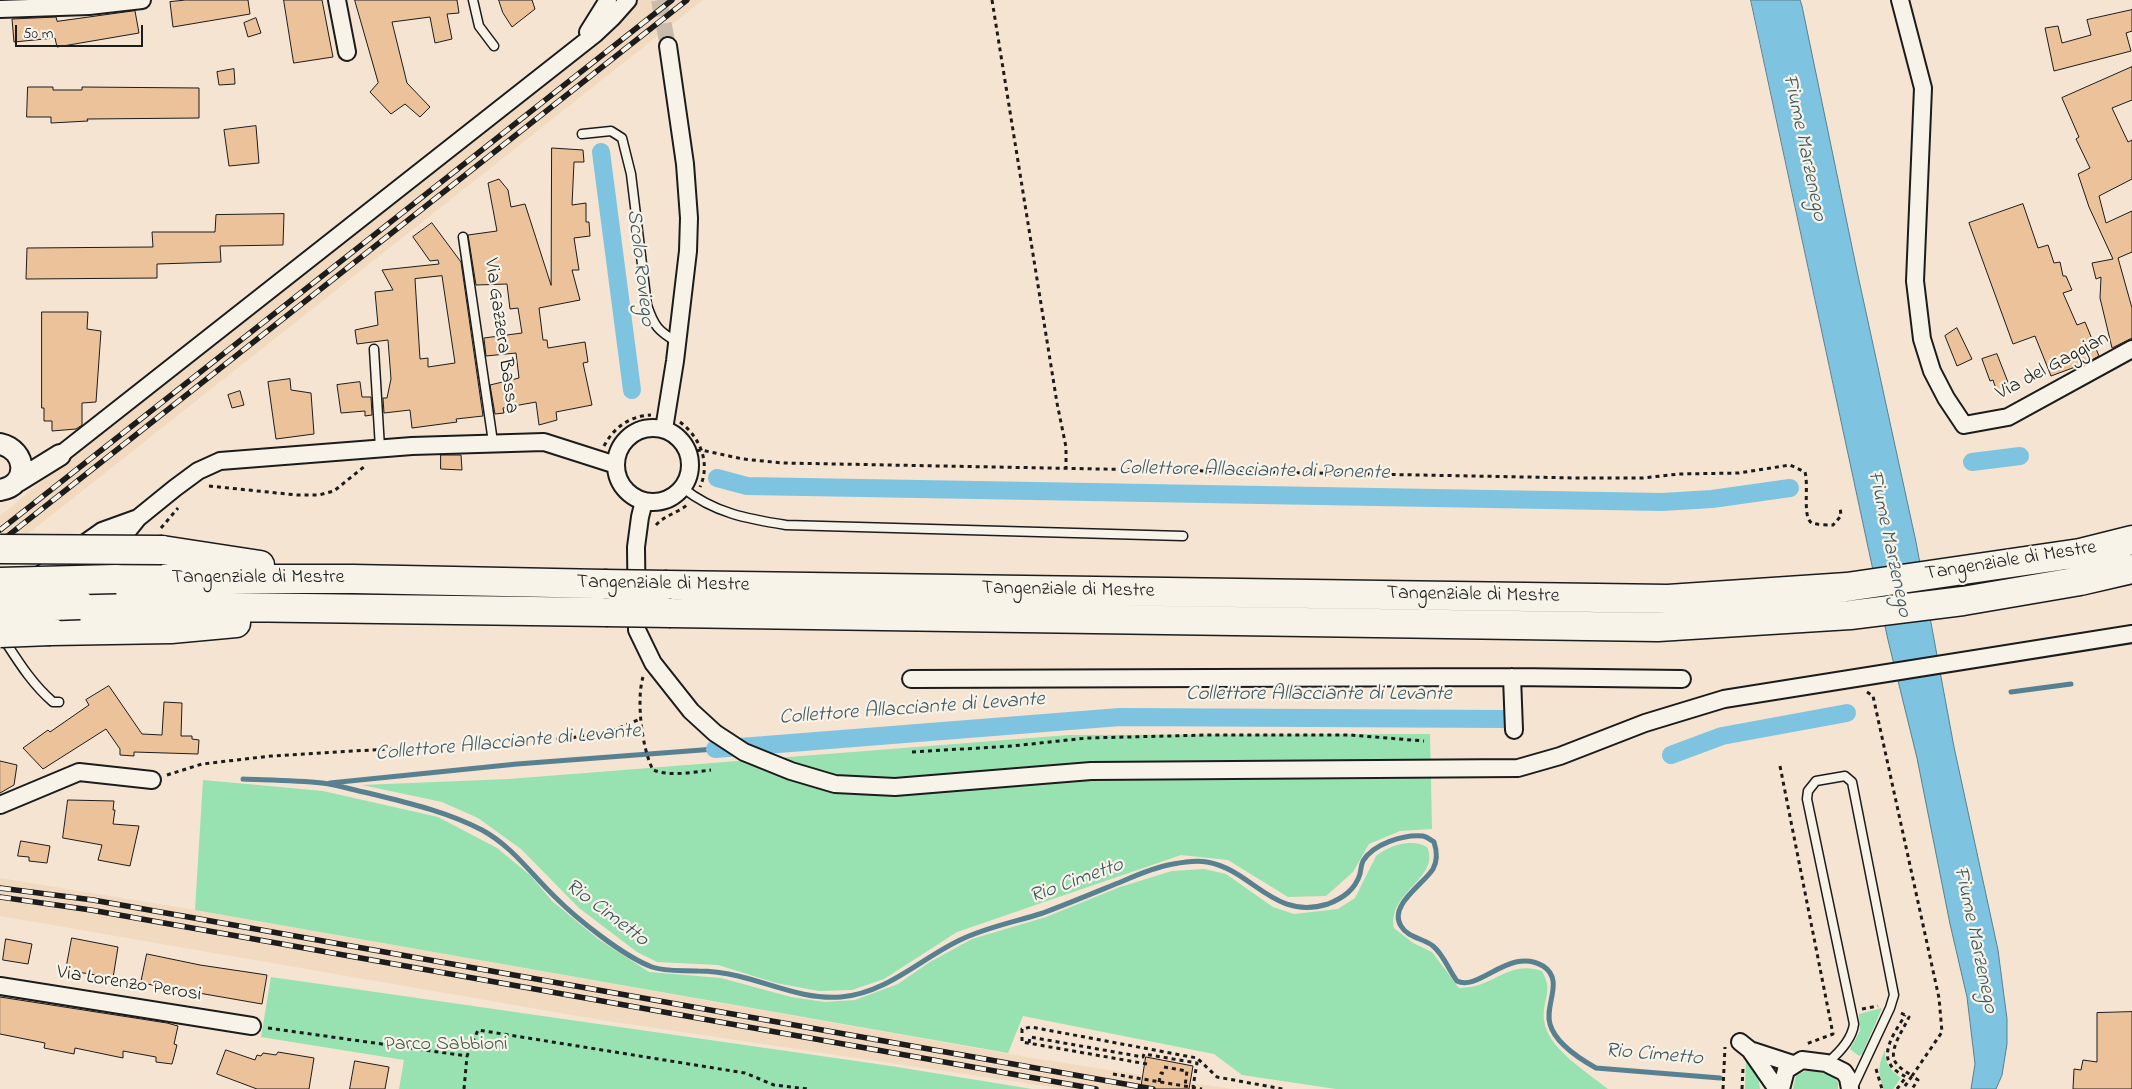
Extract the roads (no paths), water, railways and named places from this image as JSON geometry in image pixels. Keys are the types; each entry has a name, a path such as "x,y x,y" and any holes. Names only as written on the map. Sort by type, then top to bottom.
{"highway":[{"name":"Tangenziale di Mestre","path":"0,582 116,579 353,579 1668,599 1847,587 2080,553 2132,540"},
{"path":"0,549 162,550 353,579"},
{"name":"Tangenziale di Mestre","path":"0,607 80,605 402,608 1658,627 1850,615 1963,601 2080,582 2132,569"},
{"path":"0,632 171,629 402,608"}],"street":[{"path":"0,9 89,6 142,0"},
{"path":"337,0 346,52"},
{"path":"582,42 608,0"},
{"path":"0,490 8,488 60,455 607,23 628,0"},
{"name":"Via del Gaggian","path":"1900,0 1923,88 1916,281 1922,339 1932,371 1946,398 1964,425 2008,417 2132,348"},
{"path":"661,417 679,438 695,451 690,471 689,493 666,500 644,501 636,498 624,488 617,473 608,463 628,437 648,428 661,417 677,342 688,251 689,218 685,164 668,46"},
{"name":"Via Gazzera Bassa","path":"0,632 118,543 138,518 198,471 220,461 380,448 494,442 544,442 608,463"},
{"path":"7,444 30,457 60,455"},
{"path":"7,444 22,468 18,481"},
{"path":"644,501 636,548 637,630 653,663 691,711 715,732 744,752 782,768 835,784 895,787 1091,771 1518,768 1560,756 1645,723 1724,699 2132,634"},
{"name":"Via Gazzera Bassa","path":"0,607 102,531 138,518"},
{"path":"911,679 1512,677 1682,679"},
{"path":"1512,677 1514,730"},
{"path":"0,805 79,772 152,780"},
{"name":"Via Lorenzo Perosi","path":"0,986 252,1026"},
{"path":"1777,1089 1741,1051 1793,1064"},
{"path":"1781,1089 1786,1070 1802,1060 1826,1064 1844,1072 1851,1089"}],"lane":[{"path":"473,0 479,26 494,46"},
{"path":"582,134 611,131 622,138 631,174 648,305 653,323 664,334 677,342"},
{"name":"Via Gazzera Bassa","path":"464,237 494,442"},
{"path":"374,349 380,448"},
{"path":"689,493 740,518 786,526 1183,536"},
{"path":"0,632 32,681 53,702 59,702"},
{"path":"1826,1064 1844,1045 1853,1030 1854,1024 1807,799 1808,791 1816,781 1845,776 1852,782 1894,995 1890,1008 1851,1089"}],"water":[{"name":"Fiume Marzenego","path":"1751,0 1800,0 1802,6 1916,542 1954,747 1998,950 2007,1019 2007,1044 2002,1075 1996,1089 1971,1089 1975,1064 1967,997 1950,924 1917,758 1888,640"}],"waterway":[{"name":"Scolo Roviego","path":"601,152 632,390"},
{"name":"Collettore Allacciante di Ponente","path":"1972,462 2020,456"},
{"name":"Collettore Allacciante di Ponente","path":"717,478 747,486 1662,502 1712,499 1790,488"},
{"name":"Collettore Allacciante di Levante","path":"2011,692 2071,684"},
{"name":"Collettore Allacciante di Levante","path":"1671,755 1722,736 1847,713"},
{"name":"Collettore Allacciante di Levante","path":"715,749 1120,717 1505,719"},
{"name":"Collettore Allacciante di Levante","path":"330,783 517,764 715,749"},
{"name":"Rio Cimetto","path":"243,779 328,784 412,804 468,823 503,844 575,916 614,946 640,962 663,970 708,971 728,974 802,994 828,997 858,994 873,989 970,935 1043,913 1148,871 1177,863 1203,861 1223,867 1238,874 1278,900 1292,906 1309,907 1328,904 1339,899 1352,889 1358,880 1363,861 1374,850 1390,841 1423,836 1434,842 1436,862 1429,875 1403,903 1399,910 1398,918 1404,930 1429,943 1437,950 1457,981 1466,983 1507,965 1519,961 1531,961 1543,966 1553,978 1549,1017 1550,1024 1557,1038 1569,1050 1596,1068 1720,1078"}],"tunnel":[{"path":"659,0 668,46"}],"railway":[{"path":"0,530 672,0"},
{"path":"0,542 687,0"},
{"path":"0,888 93,900 1153,1089"},
{"path":"0,897 91,910 1096,1089"}],"park label":[{"name":"Parco Sabbioni","path":"446,1046"}]}
